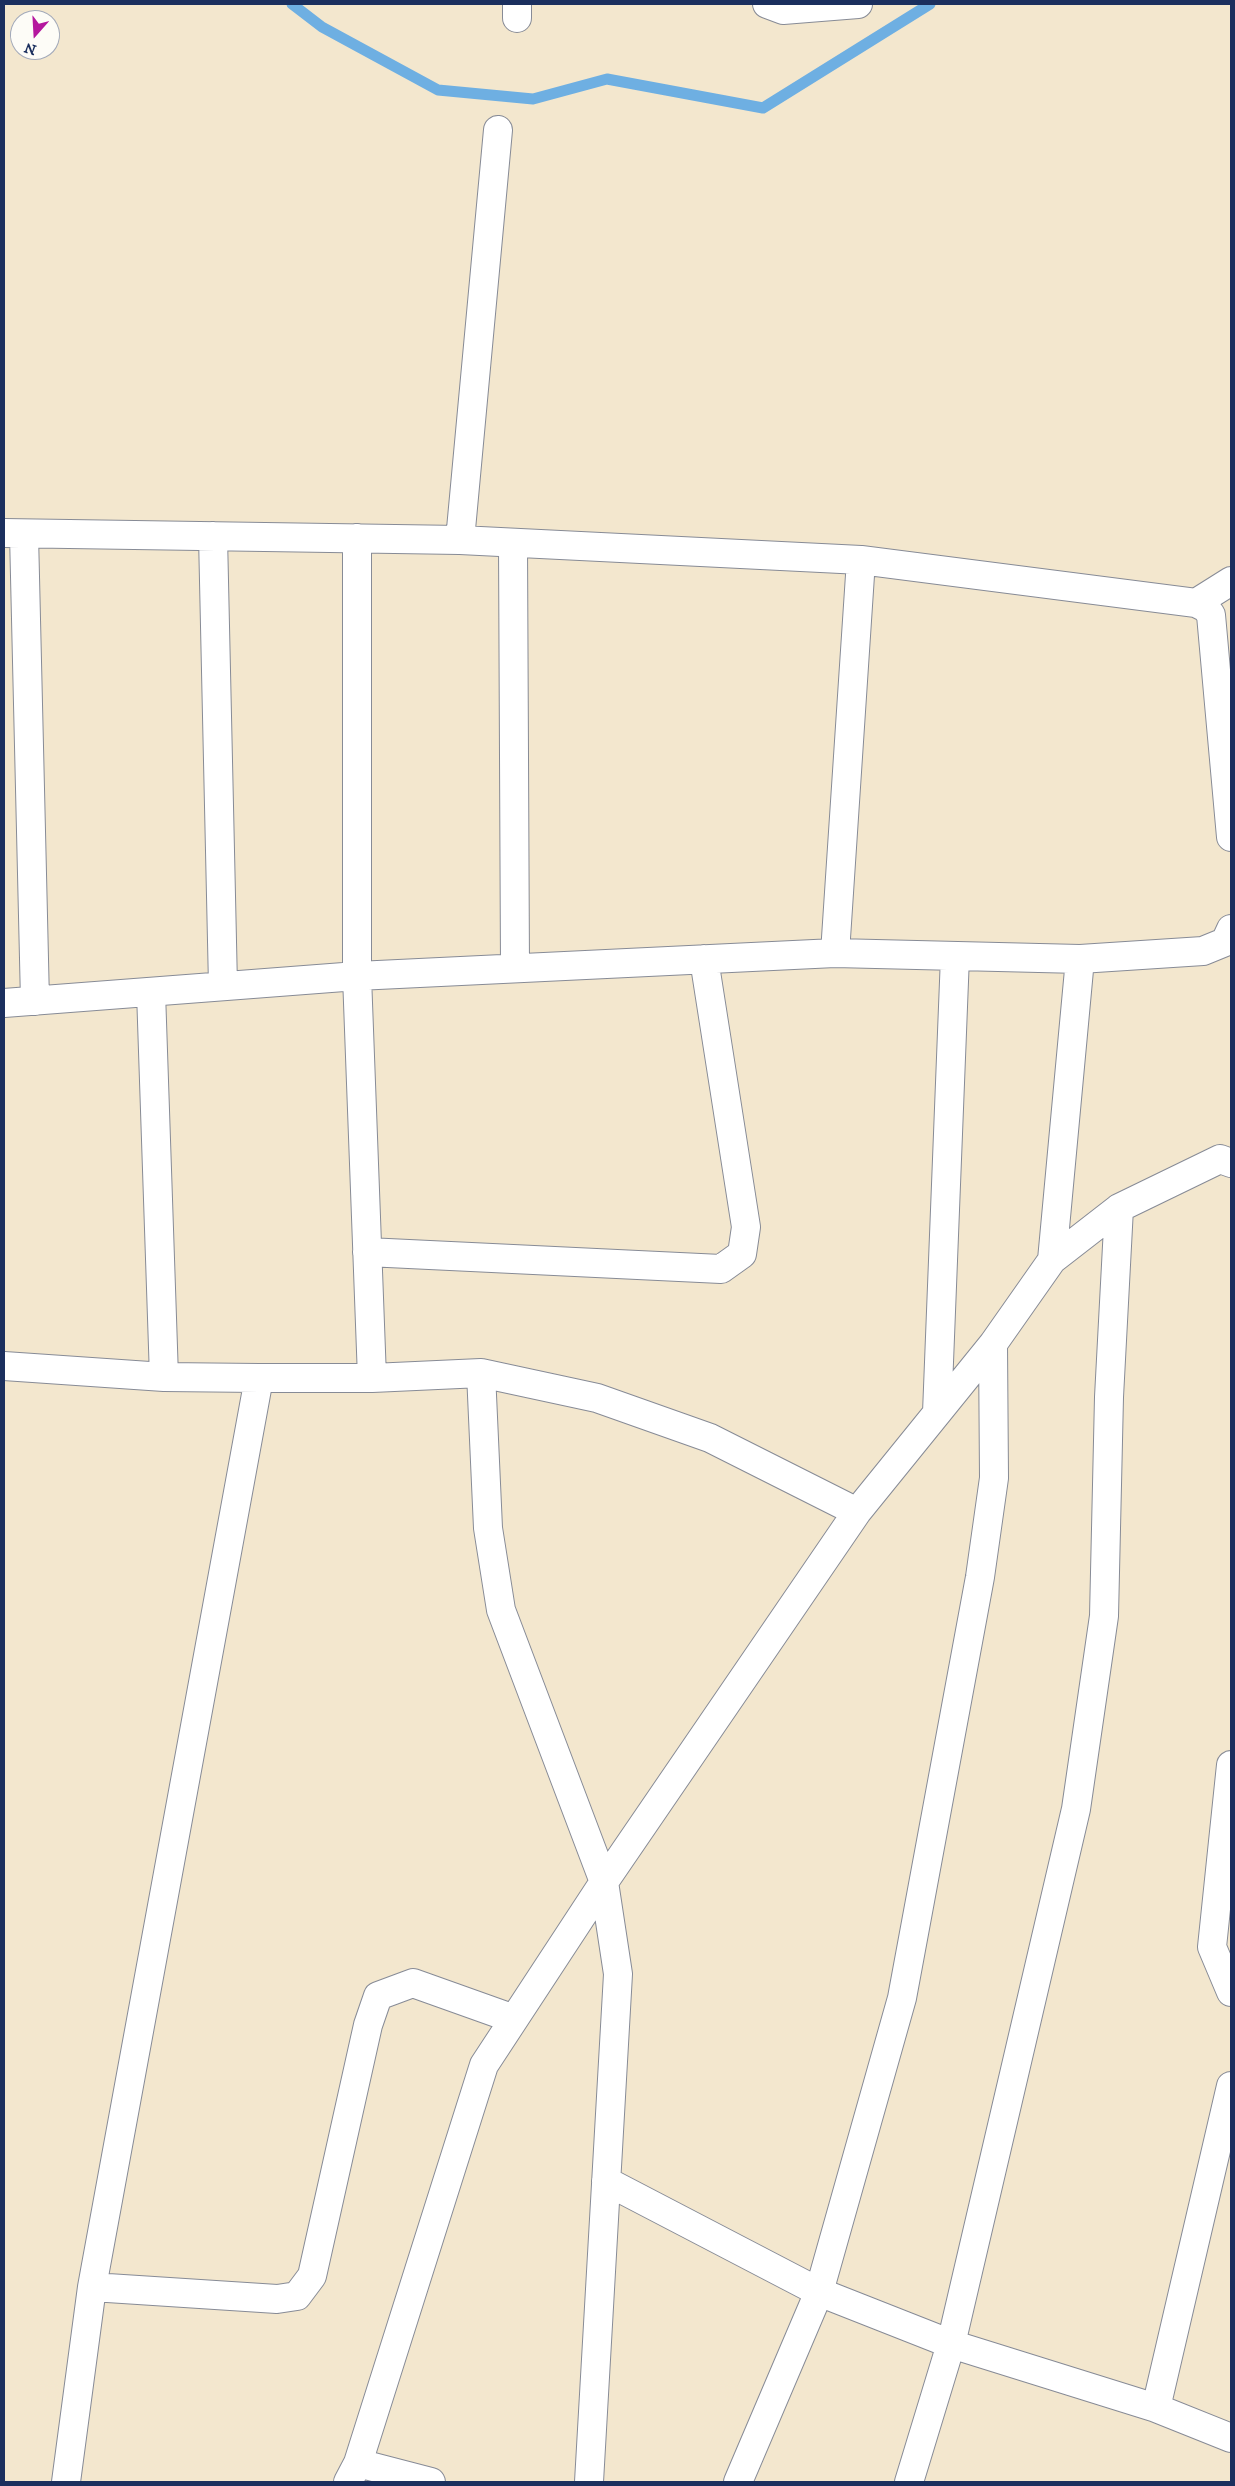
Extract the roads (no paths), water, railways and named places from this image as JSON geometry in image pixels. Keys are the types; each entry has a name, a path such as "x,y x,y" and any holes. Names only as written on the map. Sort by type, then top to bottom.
{"street":[{"path":"766,4 784,10 858,4"},
{"path":"460,540 498,130"},
{"path":"35,1001 14,533 460,540 861,560 1196,603 1206,608 1211,615 1231,837"},
{"path":"213,536 223,986"},
{"path":"357,538 357,976 372,1378"},
{"path":"513,544 515,968"},
{"path":"835,953 861,560"},
{"path":"1196,603 1231,581"},
{"path":"4,1004 357,976 835,953 1080,959 1203,951 1225,942 1231,929"},
{"path":"937,1413 955,956"},
{"path":"367,1252 720,1269 742,1254 746,1227 704,959"},
{"path":"1052,1260 1080,959"},
{"path":"151,992 164,1377"},
{"path":"432,2482 353,2472 484,2065 604,1882 857,1512 993,1344 1052,1260 1119,1208 1220,1159 1231,1163"},
{"path":"909,2482 951,2344 1076,1809 1104,1616 1109,1397 1119,1208"},
{"path":"738,2482 819,2292 902,1998 978,1586 994,1478 993,1344"},
{"path":"4,1366 164,1377 372,1378 481,1373 598,1398 710,1438 857,1512"},
{"path":"481,1373 488,1528 501,1610 604,1882 618,1974 589,2482"},
{"path":"66,2482 92,2287 259,1378"},
{"path":"1231,1764 1212,1947 1231,1992"},
{"path":"92,2287 277,2299 298,2296 312,2276 368,2025 378,1996 413,1983 514,2019"},
{"path":"1156,2408 1231,2086"},
{"path":"606,2181 819,2292 951,2344 1156,2408 1231,2438"}],"waterway":[{"path":"292,4 322,27 438,90 533,99 607,79 763,108 930,4"}]}
